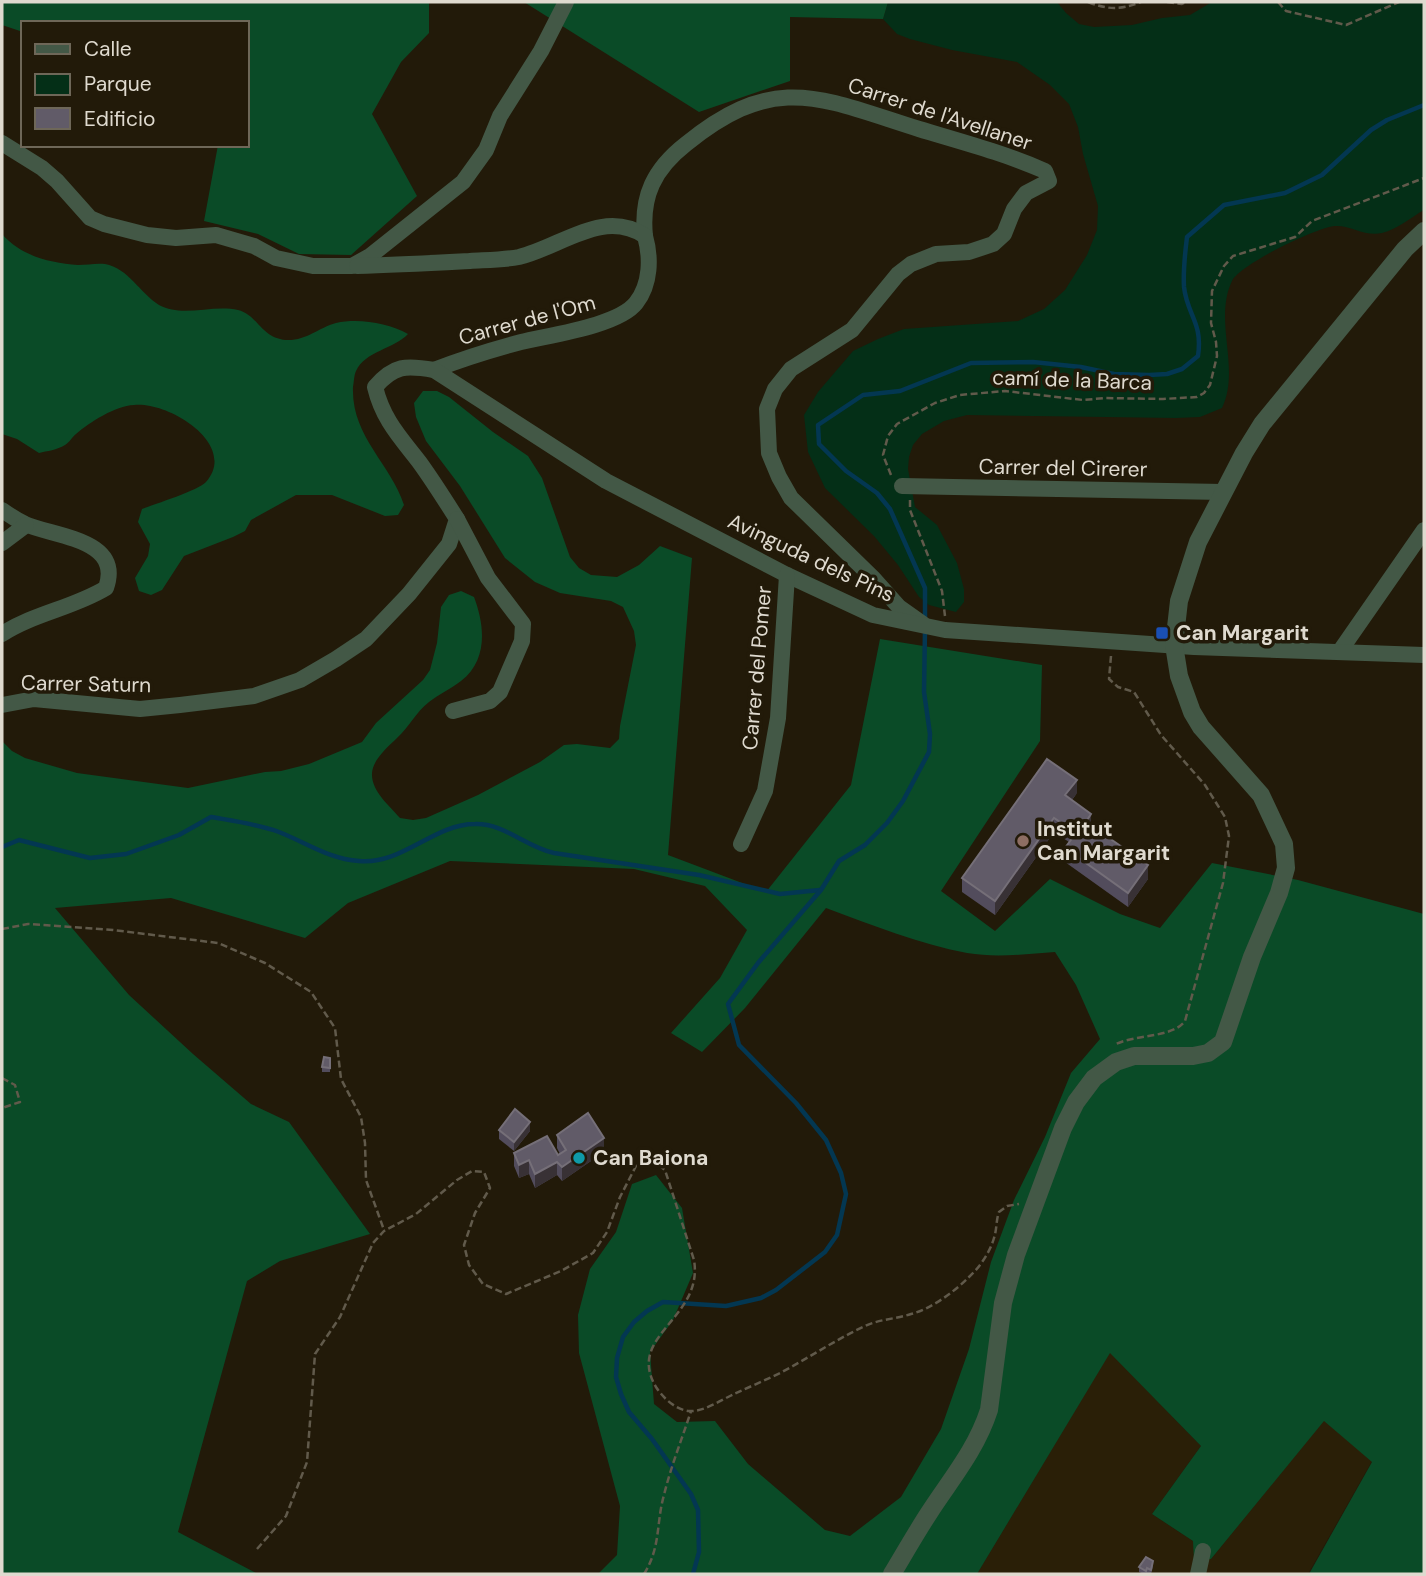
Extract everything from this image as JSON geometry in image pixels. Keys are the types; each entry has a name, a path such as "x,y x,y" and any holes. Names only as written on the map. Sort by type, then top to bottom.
{"street":[{"path":"352,266 370,256 463,182 473,170 486,150 500,116 541,51 566,2"},
{"name":"Carrer de l'Avellaner","path":"645,236 643,214 648,192 662,168 679,149 708,126 761,100 789,96 810,97 855,107 976,145 1045,171 1049,181 1026,193 1014,209 1004,234 993,244 969,252 936,254 911,264 898,274 852,330 791,369 775,389 767,409 769,453 791,498 899,607 937,629"},
{"path":"2,143 42,169 57,181 90,218 104,224 147,235 176,238 216,235 254,246 276,258 313,266 518,257 564,241 595,226 617,225 634,229 645,236"},
{"path":"892,1574 928,1514 969,1457 984,1427 993,1387 1003,1303 1016,1255 1063,1128 1088,1084 1104,1069 1134,1056 1193,1056 1208,1053 1223,1042 1252,957 1279,893 1286,868 1284,844 1261,795 1201,727 1192,712 1179,676 1174,645 1176,615 1187,571 1198,542 1244,453 1280,401 1405,249 1424,231"},
{"name":"Carrer de l'Om","path":"433,370 523,342 589,327 636,304 646,284 649,265 649,248 645,236"},
{"path":"433,370 409,366 386,374 375,387 379,404 391,428 421,464 457,519 488,578 523,624 522,641 500,692 490,701 453,711"},
{"name":"Avinguda dels Pins","path":"433,370 606,481 787,575 873,615 937,629 1111,642 1424,656"},
{"name":"Carrer del Cirerer","path":"902,486 1223,492"},
{"path":"2,510 26,525 53,531 87,544 105,559 111,575 106,588 87,600 20,622 2,634"},
{"name":"Carrer Saturn","path":"2,705 34,699 140,709 254,696 300,680 366,639 409,594 449,544 457,519"},
{"path":"2,543 26,525"},
{"path":"1340,651 1424,530"},
{"name":"Carrer del Pomer","path":"741,844 765,790 778,718 787,575"},
{"path":"1198,1574 1203,1551"}],"path":[{"path":"1088,2 1108,9 1142,2"},
{"path":"1167,2 1186,2"},
{"path":"1278,2 1286,11 1346,25 1399,2"},
{"name":"camí de la Barca","path":"937,629 942,591 911,510 909,498 893,478 883,455 888,436 897,424 912,414 960,395 983,391 1083,400 1197,397 1210,385 1217,356 1211,323 1212,291 1224,266 1233,256 1295,237 1312,221 1424,178"},
{"path":"1108,1048 1130,1038 1173,1032 1185,1021 1223,883 1229,836 1226,817 1216,801 1161,735 1142,701 1134,691 1118,687 1110,679 1111,642"},
{"path":"2,929 28,924 152,934 218,943 265,963 311,992 335,1028 341,1079 361,1116 366,1180 376,1202 384,1231"},
{"path":"2,1078 15,1085 20,1102 2,1108"},
{"path":"257,1549 286,1516 307,1462 315,1354 340,1317 373,1243 384,1231 416,1214 472,1171 484,1172 490,1188 475,1213 464,1245 469,1265 483,1283 506,1294 561,1271 593,1253 607,1232 620,1197 636,1166 652,1160 665,1170 696,1274 688,1300 653,1344 648,1358 649,1371 656,1387 669,1402 691,1411 713,1405 779,1373 872,1322 908,1315 931,1306 968,1278 979,1265 995,1234 999,1212 1017,1203 1033,1207"},
{"path":"644,1574 652,1561 659,1535 663,1498 691,1411"}],"shaded area":[{"path":"1110,1352 1201,1446 1152,1514 1193,1541 1211,1559 1324,1420 1372,1461 1308,1574 977,1574"}],"green space":[{"path":"2,2 429,2 429,33 401,62 372,114 417,196 351,255 299,254 258,234 204,221 218,147 248,147 248,21 21,21 21,31 2,25"},
{"path":"524,2 888,2 883,19 790,17 790,81 699,112"},
{"path":"888,2 1057,2 1079,24 1094,27 1132,25 1190,15 1212,2 1424,2 1424,210 1382,233 1341,226 1326,228 1279,248 1238,274 1232,281 1225,312 1229,377 1222,408 1200,417 1176,418 967,415 944,421 922,434 913,445 908,469 915,507 937,525 957,563 964,589 964,602 956,612 929,605 919,597 874,536 825,488 808,452 804,415 818,392 853,351 878,339 904,329 1018,321 1044,309 1065,290 1087,255 1097,230 1098,206 1078,127 1069,104 1050,85 1017,62 952,50 897,34 883,19"},
{"path":"2,234 18,248 47,260 78,265 113,266 152,300 168,309 238,310 271,335 286,340 300,338 336,323 354,321 382,324 408,334 360,364 355,373 353,387 358,420 404,505 398,515 385,516 332,495 296,495 251,520 245,531 184,556 162,590 151,595 139,591 135,578 148,556 150,544 138,522 142,509 186,493 206,482 214,468 213,453 207,440 195,428 164,410 148,406 134,405 111,411 88,425 65,445 39,453 17,439 2,434"},
{"path":"423,391 437,391 449,397 528,456 542,478 570,557 579,568 591,575 617,577 639,565 660,546 692,558 668,855 766,892 851,785 880,639 1042,665 1040,741 941,891 995,931 1050,879 1120,914 1160,928 1212,863 1298,880 1424,914 1424,1574 1309,1574 1372,1462 1324,1421 1211,1559 1194,1561 1193,1541 1152,1514 1201,1446 1110,1353 977,1574 598,1574 617,1555 620,1506 579,1353 578,1315 590,1269 616,1232 632,1184 656,1175 682,1208 693,1273 673,1320 650,1352 654,1404 677,1422 715,1421 748,1464 825,1530 850,1536 901,1497 941,1429 969,1349 991,1262 1014,1200 1045,1137 1071,1073 1100,1039 1076,985 1055,952 1000,955 967,953 913,939 826,908 745,1008 702,1052 671,1033 720,978 747,930 705,886 634,869 450,861 348,903 305,938 171,898 55,908 129,995 193,1054 251,1104 289,1122 370,1234 280,1261 247,1281 178,1532 258,1574 2,1574 2,741 25,758 77,773 188,788 309,764 362,742 376,723 423,680 430,670 437,643 441,607 449,595 461,591 474,597 480,619 482,642 476,663 461,681 424,706 373,768 374,786 400,818 426,818 478,795 540,762 564,745 610,748 619,739 636,645 634,631 623,607 611,601 560,593 535,582 505,558 460,486 426,441 416,417 414,403"}],"building":[{"name":"Institut Can Margarit","path":"1047,759 1077,780 1065,795 1091,814 1086,822 1148,865 1128,893 1065,848 1076,833 1054,818 995,901 962,878"},
{"path":"324,1057 330,1058 330,1068 322,1067"},
{"path":"515,1109 530,1122 514,1142 499,1130"},
{"path":"588,1113 604,1138 562,1167 557,1162 535,1174 529,1160 519,1165 514,1153 547,1136 558,1155 566,1150 557,1135"},
{"path":"1146,1557 1153,1561 1151,1570 1147,1568 1146,1571 1139,1567"}],"waterway":[{"path":"925,620 925,588 890,509 877,493 846,471 819,444 818,425 863,395 900,391 971,363 1033,362 1114,374 1149,375 1167,374 1182,369 1198,356 1199,344 1197,327 1184,287 1187,237 1224,205 1285,193 1322,175 1371,130 1387,120 1424,105"},
{"path":"693,1574 699,1552 698,1510 691,1494 629,1412 616,1377 617,1358 623,1337 634,1322 663,1302 726,1306 761,1298 776,1290 825,1252 837,1235 846,1194 841,1173 826,1140 796,1103 739,1045 728,1004 758,963 821,890 839,861 865,845 887,823 903,801 929,752 930,734 924,692 925,629"},
{"path":"2,847 19,840 90,858 126,854 179,835 211,817 271,829 348,860 375,861 404,851 445,830 475,824 496,827 554,853 699,875 780,894 820,890"}],"place":[{"name":"Can Margarit","path":"1162,633"},
{"name":"Institut Can Margarit","path":"1023,841"},
{"name":"Can Baiona","path":"579,1158"}]}
